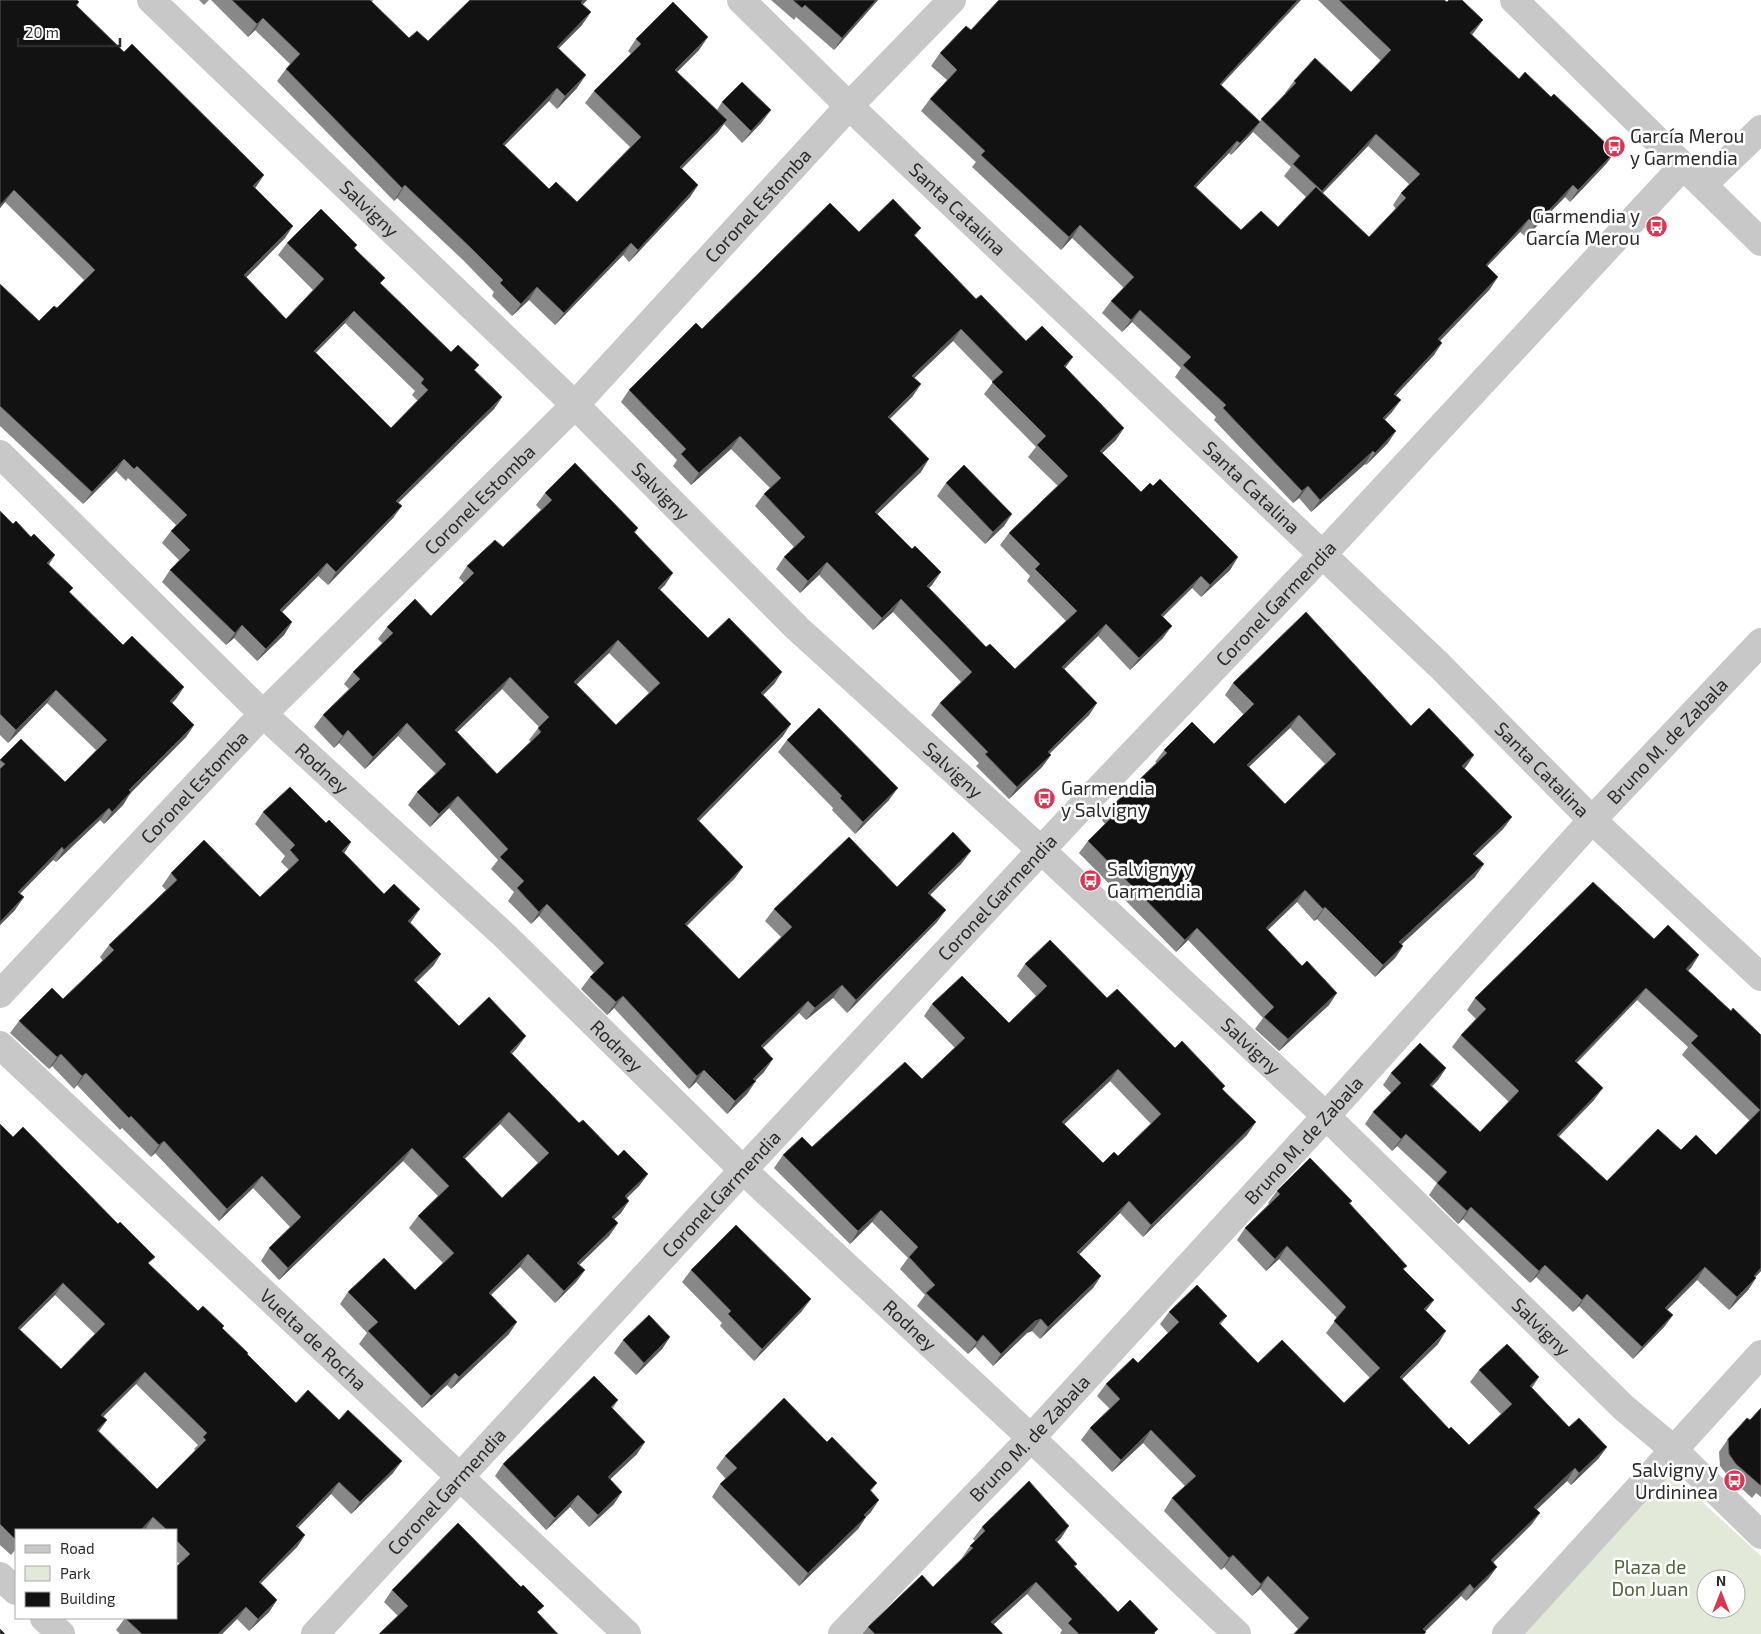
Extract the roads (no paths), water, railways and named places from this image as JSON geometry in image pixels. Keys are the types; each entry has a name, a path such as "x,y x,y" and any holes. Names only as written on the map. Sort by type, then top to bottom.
{"street":[{"name":"Salvigny","path":"152,0 575,405 797,628 1042,851 1326,1116 1623,1407 1673,1449 1761,1535"},
{"name":"Santa Catalina","path":"741,0 849,106 1324,554 1440,666 1592,820 1761,977"},
{"name":"Coronel Estomba","path":"0,994 263,714 575,405 849,106 952,0"},
{"path":"1514,0 1761,242"},
{"path":"1702,185 1761,130"},
{"name":"Coronel Garmendia","path":"315,1634 461,1478 743,1170 1324,554 1683,166"},
{"name":"Rodney","path":"0,454 263,714 505,936 743,1170 1031,1438 1237,1634"},
{"name":"Bruno M. de Zabala","path":"842,1634 1031,1438 1326,1116 1592,820 1761,642"},
{"name":"Vuelta de Rocha","path":"0,1045 627,1634"},
{"path":"1506,1634 1761,1354"},
{"path":"0,1576 15,1590"},
{"path":"45,1619 62,1634"}],"place":[{"name":"García Merou y Garmendia","path":"1614,147"},
{"name":"Garmendia y García Merou","path":"1656,227"},
{"name":"Garmendia y Salvigny","path":"1045,799"},
{"name":"Salvigny y Garmendia","path":"1091,880"},
{"name":"Salvigny y Urdininea","path":"1734,1481"}],"park label":[{"name":"Plaza de Don Juan","path":"1650,1578"}]}
